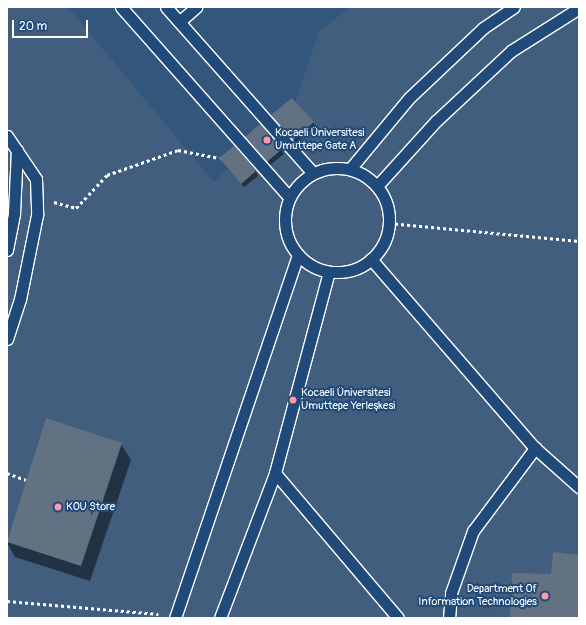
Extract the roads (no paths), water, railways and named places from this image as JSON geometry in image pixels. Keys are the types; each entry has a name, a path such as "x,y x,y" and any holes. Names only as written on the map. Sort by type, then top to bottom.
{"lane":[{"path":"121,7 288,196"},
{"path":"166,7 313,173"},
{"path":"179,22 196,7"},
{"path":"350,169 408,98 483,28 514,7"},
{"path":"378,186 436,121 511,51 579,8"},
{"path":"7,136 36,179 37,196 37,215 20,299 7,339"},
{"path":"7,250 14,213 17,150"},
{"path":"334,168 350,169 378,186 386,202 389,223 386,237 371,259 347,271 329,272 298,255 285,225 288,196 313,173 334,168"},
{"path":"175,617 298,255"},
{"path":"371,259 535,448 579,487"},
{"path":"220,618 275,473 329,272"},
{"path":"449,618 451,593 473,531 535,448"},
{"path":"275,473 398,618"}],"place":[{"name":"Kocaeli Üniversitesi Umuttepe Gate A","path":"267,140"},
{"name":"Kocaeli Üniversitesi Umuttepe Yerleşkesi","path":"293,400"},
{"name":"KOU Store","path":"58,507"},
{"name":"Department Of Information Technologies","path":"545,596"}]}
